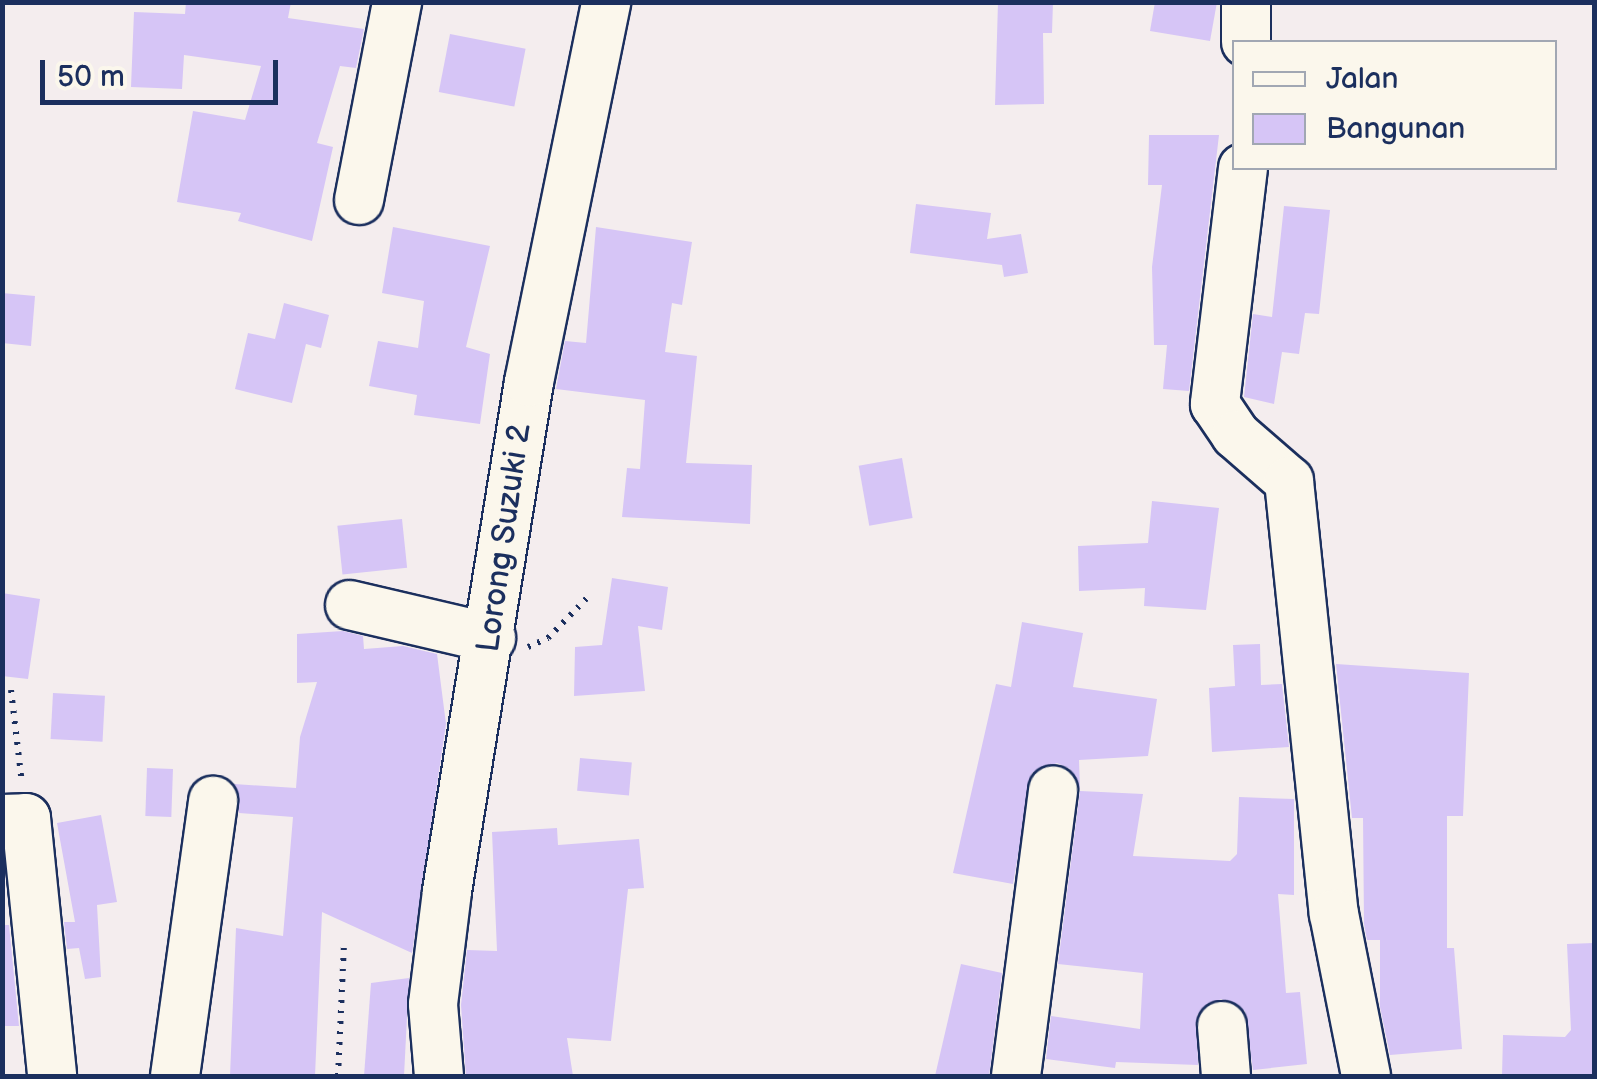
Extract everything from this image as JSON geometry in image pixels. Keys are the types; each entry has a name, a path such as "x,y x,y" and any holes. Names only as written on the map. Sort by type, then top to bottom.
{"street":[{"path":"359,200 397,2"},
{"name":"Lorong Suzuki 2","path":"439,1076 435,972 529,382 606,2"},
{"path":"1246,2 1246,40"},
{"path":"1243,170 1214,404 1236,435 1289,480 1334,914 1366,1076"},
{"path":"350,605 489,651"},
{"path":"1016,1076 1053,790"},
{"path":"175,1076 212,800"},
{"path":"14,818 52,1076"},
{"path":"1222,1026 1226,1076"}],"path":[{"path":"489,651 548,638 588,598"},
{"path":"10,690 14,818"},
{"path":"338,1076 344,942"}],"building":[{"path":"186,2 291,2 288,18 364,29 356,68 340,66 317,143 333,147 312,241 238,221 241,213 177,202 193,111 245,120 261,66 184,55 182,89 131,87 134,12 185,14"},
{"path":"998,2 1053,2 1052,33 1043,33 1044,104 995,105"},
{"path":"1155,2 1217,2 1210,41 1150,31"},
{"path":"450,34 526,49 514,107 439,92"},
{"path":"1149,135 1219,135 1189,391 1163,389 1167,345 1154,345 1152,267 1162,185 1148,185"},
{"path":"916,204 991,213 987,239 1021,234 1028,273 1004,277 1002,265 910,253"},
{"path":"1284,206 1330,210 1319,314 1305,313 1299,354 1282,352 1274,404 1244,397 1253,314 1272,317"},
{"path":"393,227 490,246 466,347 490,354 480,424 414,415 417,395 369,386 378,341 418,348 424,301 382,293"},
{"path":"596,227 692,242 682,305 672,303 665,352 697,356 686,463 752,465 750,524 622,517 627,468 640,469 645,400 556,389 565,341 586,343"},
{"path":"2,293 35,296 31,346 2,343"},
{"path":"284,303 329,315 321,348 306,344 292,403 235,389 248,333 275,339"},
{"path":"902,458 913,518 869,526 859,466"},
{"path":"1152,501 1219,508 1206,610 1144,606 1145,588 1079,591 1078,546 1148,543"},
{"path":"402,519 407,568 342,575 337,526"},
{"path":"612,578 668,587 662,630 638,626 645,691 574,696 575,647 602,645"},
{"path":"2,593 40,599 28,679 2,676"},
{"path":"1022,622 1083,633 1073,687 1157,699 1148,756 1079,760 1080,789 1070,769 1057,763 1032,773 1013,884 953,873 996,684 1011,687"},
{"path":"343,631 363,636 364,649 403,646 437,654 446,724 412,953 322,912 315,1076 230,1076 236,928 283,936 293,817 239,813 234,784 296,788 300,737 317,682 297,683 297,634"},
{"path":"1260,644 1261,685 1282,684 1289,747 1212,752 1209,688 1235,686 1233,645"},
{"path":"1336,664 1469,673 1463,816 1447,816 1447,948 1454,948 1462,1049 1390,1055 1380,1007 1380,940 1367,940 1364,924 1363,818 1352,818"},
{"path":"53,693 105,696 103,742 51,739"},
{"path":"580,758 632,763 629,795 577,791"},
{"path":"147,768 173,769 171,817 145,816"},
{"path":"1080,791 1143,794 1133,856 1230,861 1237,854 1239,797 1294,799 1294,895 1278,894 1286,993 1300,992 1307,1064 1253,1070 1245,1011 1221,999 1197,1015 1198,1065 1116,1062 1115,1068 1046,1059 1051,1016 1140,1029 1143,973 1058,964"},
{"path":"101,815 117,902 97,905 101,977 85,979 79,948 67,949 64,922 75,922 57,823"},
{"path":"557,828 558,845 639,839 644,888 628,889 611,1041 567,1038 573,1076 466,1076 461,1005 467,950 497,951 492,832"},
{"path":"2,925 9,925 19,1026 2,1026"},
{"path":"1594,943 1594,1076 1502,1076 1503,1035 1565,1037 1571,1030 1567,944"},
{"path":"961,964 1002,973 989,1076 935,1076"},
{"path":"409,978 404,1076 364,1076 371,983"}]}
